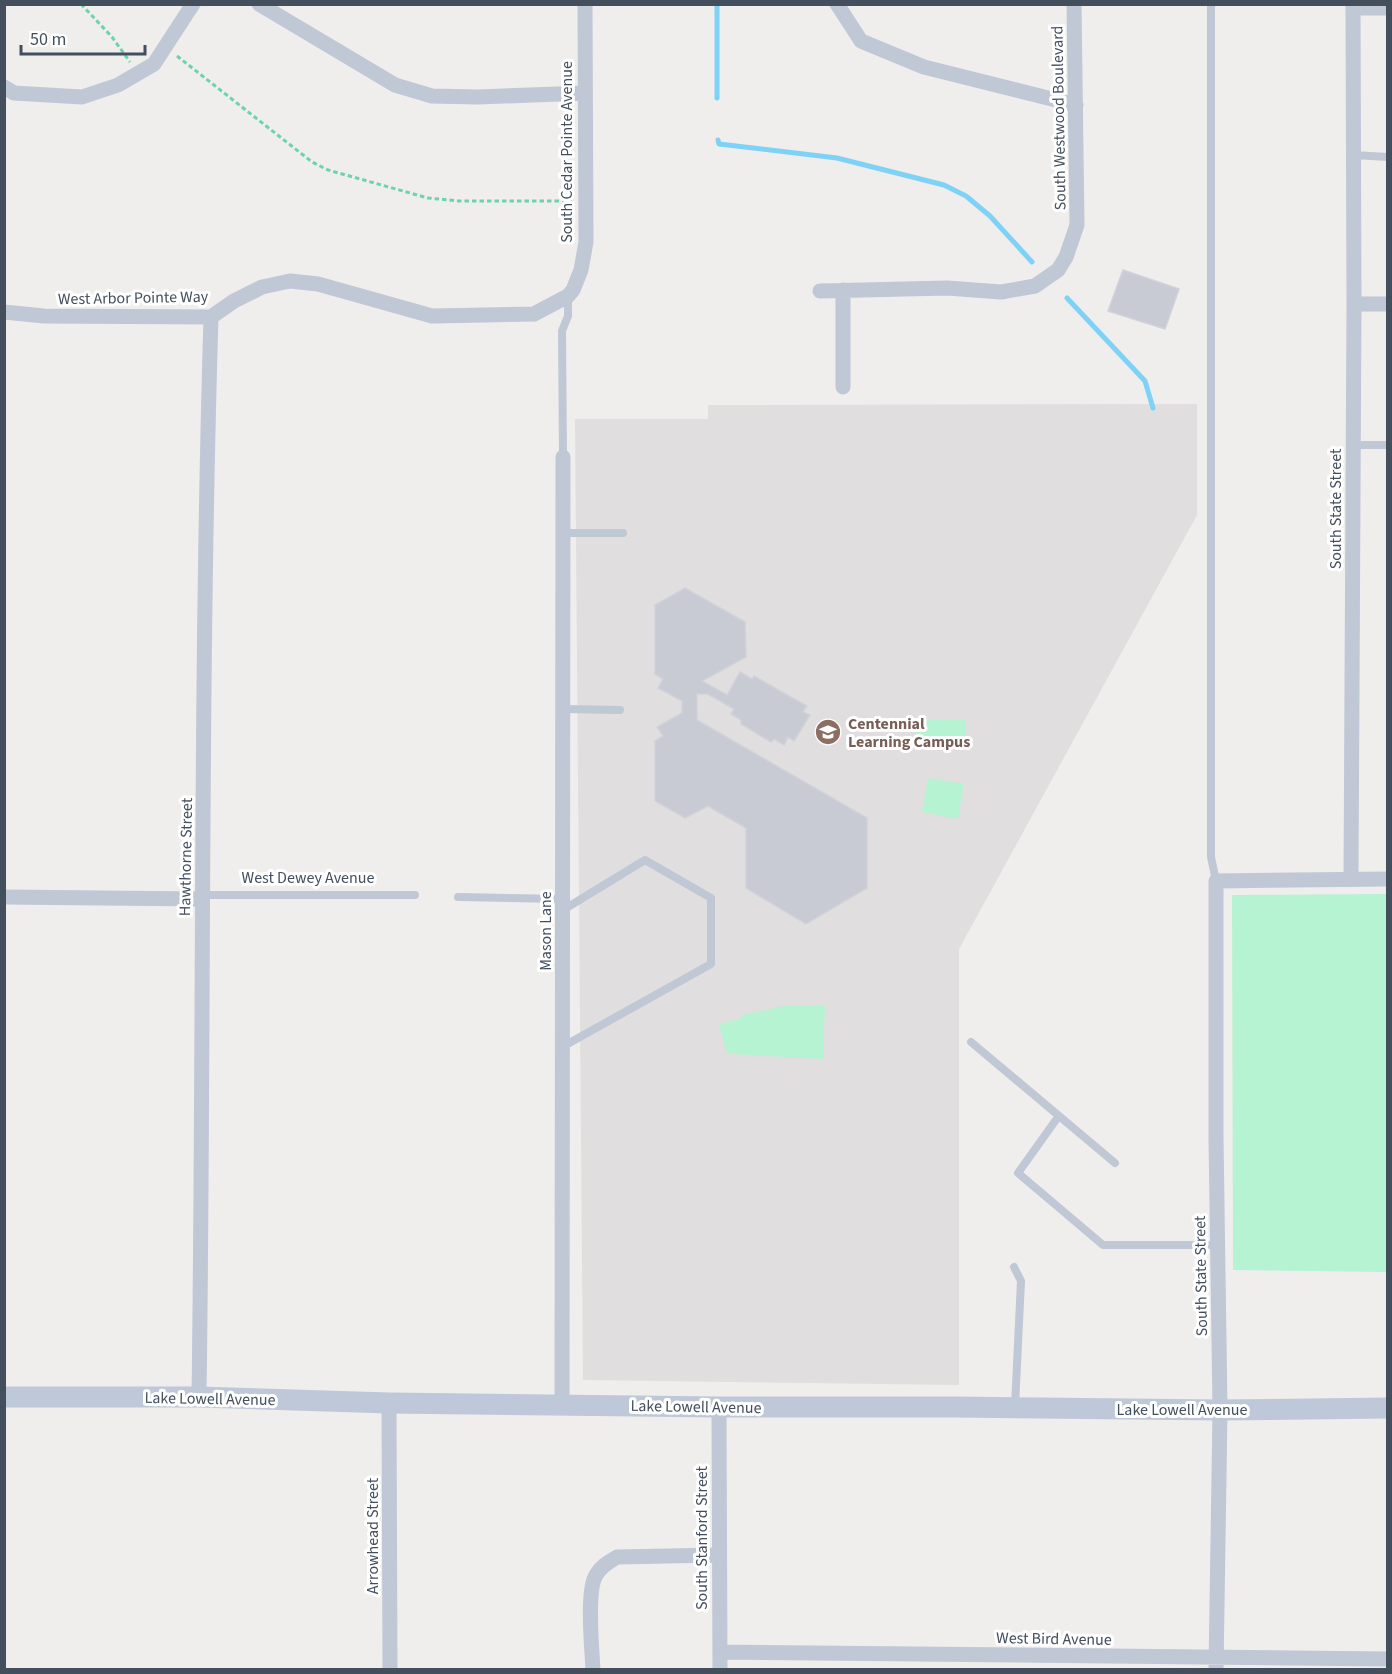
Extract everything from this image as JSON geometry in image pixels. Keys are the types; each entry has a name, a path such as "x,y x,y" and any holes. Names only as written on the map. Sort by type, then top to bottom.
{"main road":[{"name":"Lake Lowell Avenue","path":"4,1397 199,1397 389,1403 719,1407 1220,1410 1388,1408"}],"street":[{"path":"4,87 14,93 82,97 118,85 154,64 193,4"},
{"path":"259,4 395,85 432,96 477,97 585,93"},
{"name":"South Cedar Pointe Avenue","path":"568,296 573,290 584,251 585,4"},
{"path":"837,4 861,42 924,67 1076,105"},
{"name":"South Westwood Boulevard","path":"820,291 947,288 1001,292 1035,286 1058,270 1066,257 1077,225 1074,4"},
{"path":"1353,6 1388,8"},
{"name":"South State Street","path":"1351,879 1354,445 1353,6"},
{"name":"West Arbor Pointe Way","path":"4,312 44,316 211,317 262,286 290,281 318,284 432,316 534,314 568,296"},
{"path":"843,290 843,387"},
{"path":"1354,304 1388,304"},
{"name":"Hawthorne Street","path":"199,1397 202,897 211,317"},
{"name":"Mason Lane","path":"562,1404 563,457"},
{"path":"1216,881 1388,879"},
{"name":"South State Street","path":"1216,881 1220,1410 1216,1663"},
{"name":"West Dewey Avenue","path":"4,897 202,897"},
{"name":"Arrowhead Street","path":"389,1403 390,1670"},
{"name":"South Stanford Street","path":"719,1407 720,1670"},
{"path":"593,1670 591,1593 594,1576 603,1565 617,1557 634,1555 718,1555"},
{"name":"West Bird Avenue","path":"720,1652 1216,1663 1388,1659"}],"lane":[{"name":"South State Street","path":"1211,4 1211,857 1216,881"},
{"path":"1353,155 1388,157"},
{"path":"563,457 562,331 568,316 568,296"},
{"path":"1354,445 1388,445"},
{"path":"563,533 623,533"},
{"path":"563,709 620,710"},
{"path":"458,897 563,904 645,860 711,898 711,964 562,1047"},
{"name":"West Dewey Avenue","path":"202,897 415,895"},
{"path":"971,1042 1114,1163"},
{"path":"1058,1117 1018,1173 1103,1245 1217,1245"},
{"path":"1014,1267 1021,1281 1015,1408"}],"path":[{"path":"81,4 112,37 137,74"},
{"path":"165,46 312,162 328,170 428,198 459,201 586,201"}],"shaded area":[{"name":"Centennial Learning Campus","path":"1197,404 1197,515 959,949 959,1385 583,1380 575,419 708,419 708,405"}],"green space":[{"path":"917,720 966,720 965,746 914,745"},
{"path":"928,778 964,784 958,819 922,812"},
{"path":"1387,894 1387,1272 1233,1270 1232,895"},
{"path":"789,1005 825,1005 823,1059 730,1054 726,1051 719,1024 740,1019 742,1015"}],"building":[{"path":"1123,270 1179,289 1165,329 1108,311"},
{"path":"685,588 745,622 746,657 702,681 727,695 740,672 752,679 754,676 807,706 803,712 810,715 794,741 788,737 784,745 774,739 771,742 741,724 741,720 731,714 734,709 708,694 697,694 697,720 867,818 867,888 806,924 746,888 746,828 708,806 685,818 655,801 655,741 663,736 657,727 682,713 682,701 658,688 663,679 655,674 655,605"}],"waterway":[{"path":"717,4 717,98"},
{"path":"718,140 719,144 837,158 944,185 966,196 990,216 1032,262"},
{"path":"1067,298 1145,381 1153,408"}],"place":[{"name":"Centennial Learning Campus","path":"828,732"}]}
